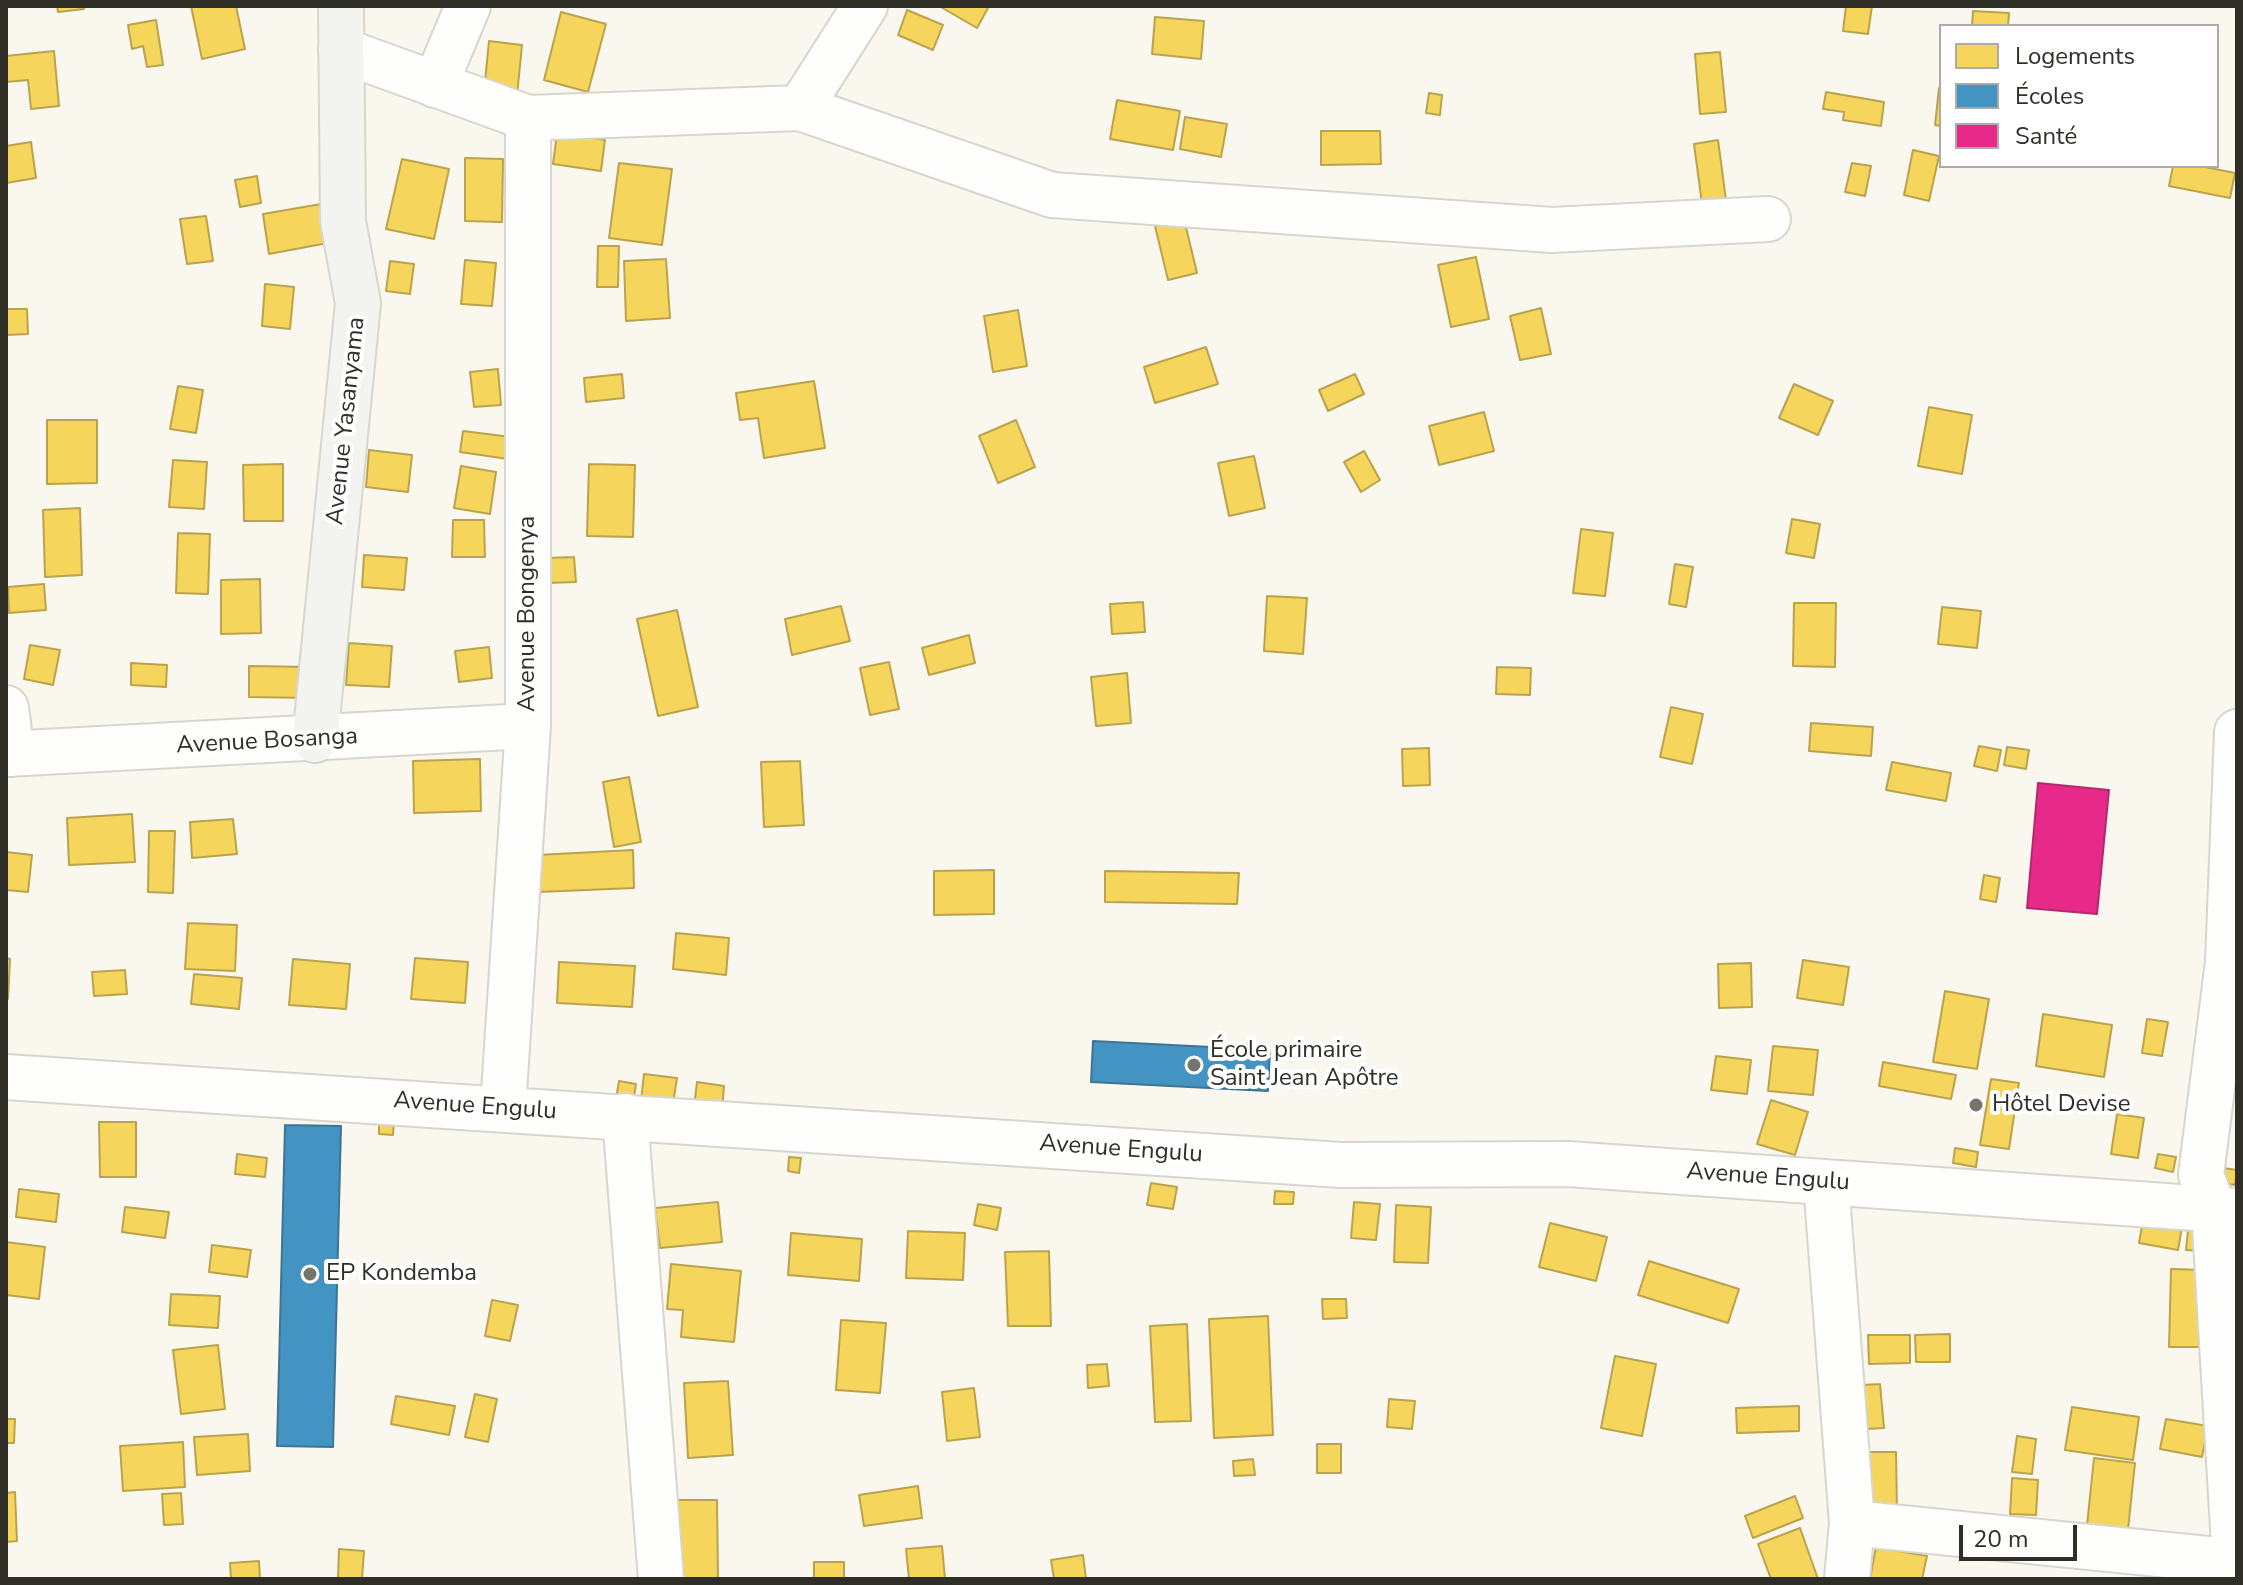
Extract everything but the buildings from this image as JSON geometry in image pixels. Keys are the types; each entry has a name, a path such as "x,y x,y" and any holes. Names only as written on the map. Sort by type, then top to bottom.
{"street":[{"name":"Avenue Yasanyama","path":"315,740 358,303 343,221 341,6"},
{"path":"435,85 468,6"},
{"path":"800,108 865,6"},
{"path":"341,50 528,118 800,108 1052,195 1552,230 1768,219"},
{"name":"Avenue Bongenya","path":"503,1108 528,726 528,118"},
{"path":"6,708 9,754"},
{"name":"Avenue Bosanga","path":"9,754 315,740 528,726"},
{"path":"1852,1523 2235,1567 2225,1210 2201,1175 2228,962 2237,732"},
{"name":"Avenue Engulu","path":"6,1077 1341,1165 1568,1164 2225,1210"},
{"path":"625,1116 661,1579"},
{"path":"1826,1182 1852,1523 1847,1579"}],"place":[{"name":"École primaire Saint Jean Apôtre","path":"1194,1065"},
{"name":"Hôtel Devise","path":"1976,1105"},
{"name":"EP Kondemba","path":"310,1274"}]}
